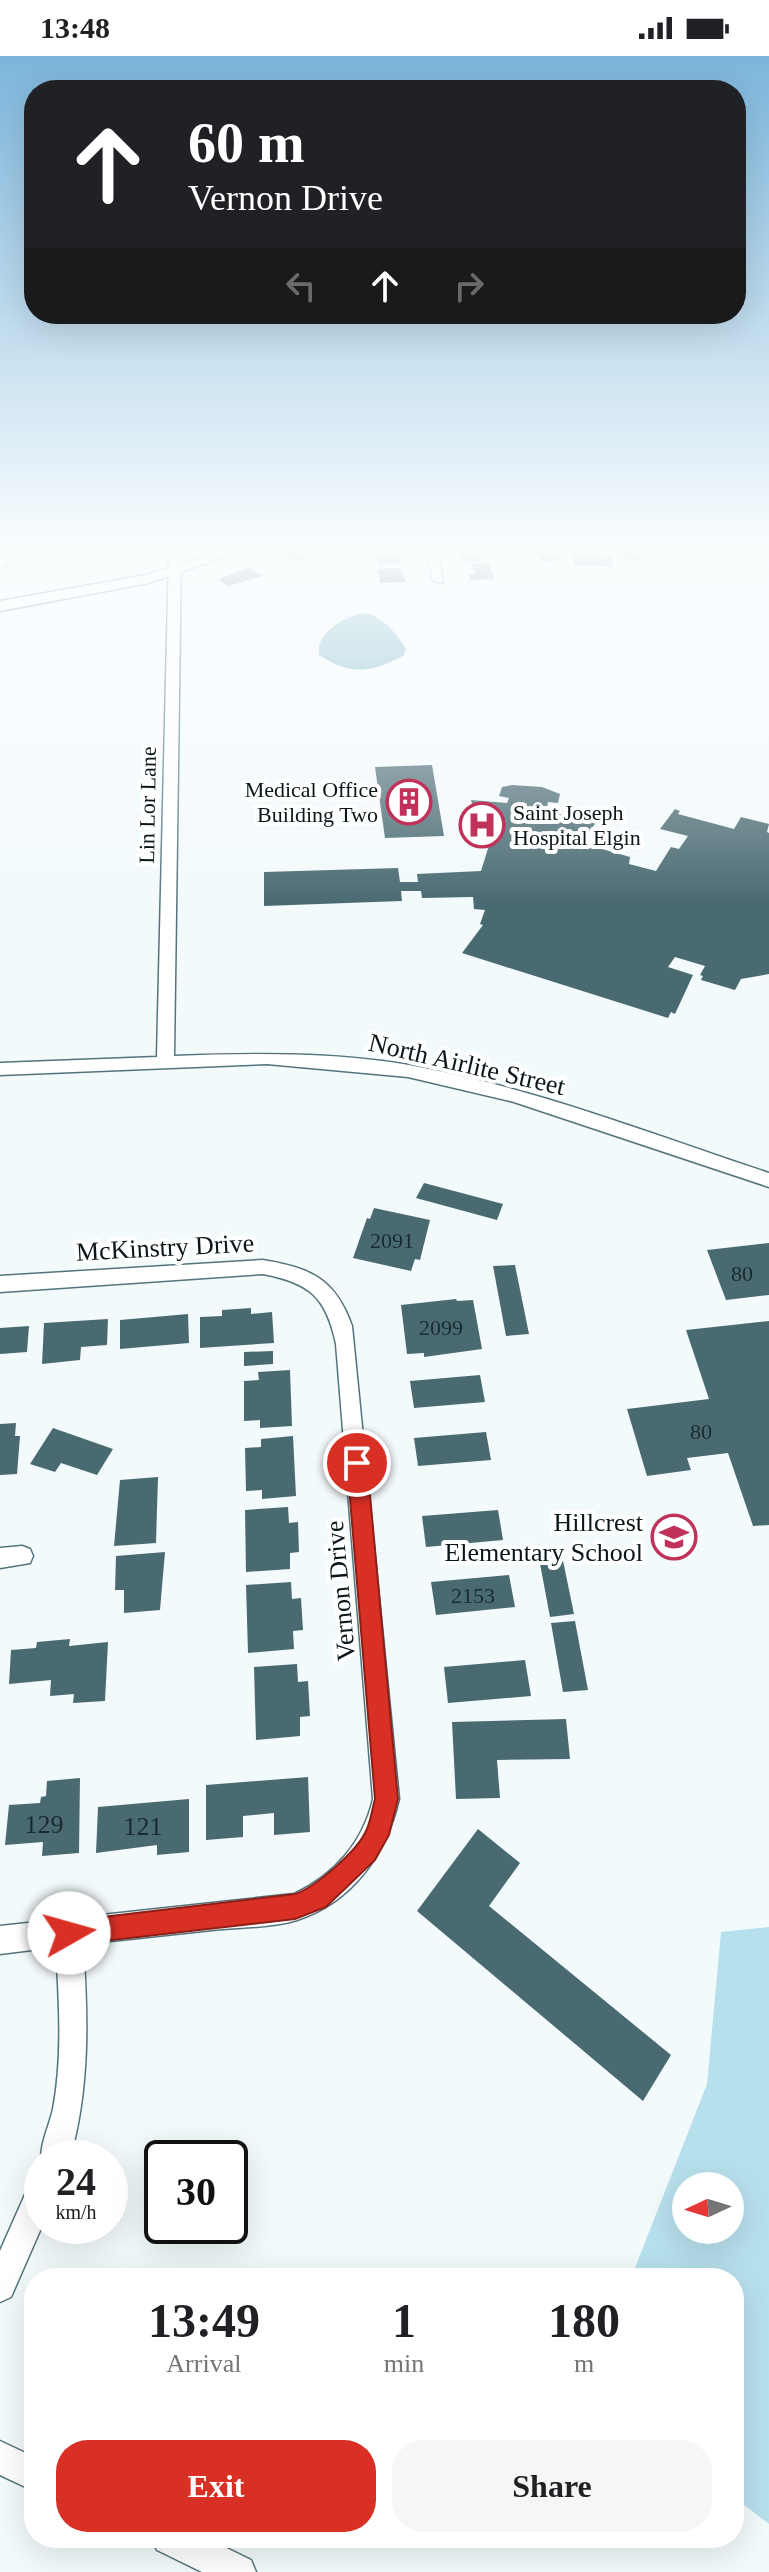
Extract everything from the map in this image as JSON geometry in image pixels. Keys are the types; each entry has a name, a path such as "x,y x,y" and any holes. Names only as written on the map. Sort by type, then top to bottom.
{"street":[{"name":"Lin Lor Lane","path":"165,1060 171,669"},
{"name":"North Airlite Street","path":"0,1069 267,1058 408,1071 547,1106 769,1180"},
{"name":"McKinstry Drive","path":"0,1284 263,1267 302,1275 326,1292"},
{"name":"Vernon Drive","path":"0,1940 295,1907 317,1898 343,1877 367,1852 377,1835 386,1799 346,1344 340,1314 326,1292"},
{"path":"59,2140 69,2098 73,2002 69,1933"},
{"path":"0,2286 24,2232"},
{"path":"0,2458 24,2469"},
{"path":"190,2548 239,2572"}],"shaded area":[{"path":"769,1927 769,2524 744,2505 744,2268 635,2268 672,2173 672,2244 744,2244 744,2172 673,2172 707,2084 721,1932"}],"building":[{"name":"Medical Office Building Two","path":"432,765 444,836 385,838 375,767"},
{"path":"502,787 542,787 560,794 558,803 548,802 547,808 560,810 559,814 568,815 573,808 595,814 600,817 581,843 630,857 629,864 656,871 671,847 679,849 688,836 660,829 675,809 680,811 678,814 734,829 741,817 769,824 769,974 741,979 735,990 701,980 705,966 675,957 668,967 693,975 675,1014 671,1012 668,1018 462,953 483,925 480,924 485,910 474,909 473,897 422,898 421,891 401,891 402,901 264,906 264,872 398,868 400,882 418,882 417,874 481,871 490,842 496,843 500,828 472,825 478,808 473,808 471,800 507,803 509,798 499,796"},
{"path":"424,1183 503,1204 497,1220 416,1198"},
{"path":"374,1208 430,1220 420,1260 415,1259 411,1271 353,1258 367,1218 370,1219"},
{"path":"769,1243 769,1295 726,1300 707,1250"},
{"path":"515,1265 529,1334 506,1336 493,1266"},
{"path":"473,1300 482,1349 424,1357 424,1353 407,1354 401,1305"},
{"path":"251,1308 251,1314 272,1312 274,1343 200,1348 200,1317 222,1316 222,1310"},
{"path":"188,1314 189,1343 120,1349 120,1320"},
{"path":"108,1319 107,1345 81,1347 80,1360 42,1364 44,1323"},
{"path":"769,1321 769,1525 753,1526 728,1453 687,1458 691,1470 647,1476 627,1409 709,1399 686,1330"},
{"path":"29,1326 27,1352 0,1354 0,1328"},
{"path":"273,1351 273,1364 244,1366 244,1352"},
{"path":"290,1370 292,1426 260,1428 260,1420 244,1421 244,1381 259,1380 258,1372"},
{"path":"480,1375 485,1402 414,1408 410,1381"},
{"path":"16,1423 15,1436 20,1436 17,1474 0,1475 0,1424"},
{"path":"53,1428 113,1449 97,1475 61,1463 55,1472 30,1464"},
{"path":"486,1432 491,1460 418,1466 414,1438"},
{"path":"293,1436 296,1496 262,1499 262,1490 246,1491 245,1448 261,1447 261,1439"},
{"path":"158,1477 156,1543 114,1546 120,1480"},
{"path":"288,1507 289,1523 298,1522 299,1552 290,1553 290,1569 246,1572 245,1510"},
{"path":"498,1510 503,1540 426,1547 422,1516"},
{"path":"561,1551 574,1614 550,1617 538,1553"},
{"path":"165,1552 160,1610 124,1613 124,1590 115,1590 116,1556"},
{"path":"509,1575 515,1607 436,1615 431,1582"},
{"path":"291,1582 292,1599 301,1598 303,1630 293,1631 294,1649 248,1653 246,1585"},
{"path":"575,1621 588,1690 563,1692 551,1623"},
{"path":"70,1639 69,1646 108,1642 105,1701 73,1703 74,1694 50,1696 51,1680 9,1684 11,1650 36,1648 37,1642"},
{"path":"525,1660 531,1696 448,1703 444,1667"},
{"path":"297,1664 298,1682 308,1681 310,1716 300,1717 300,1736 256,1740 254,1667"},
{"path":"566,1719 570,1759 497,1760 500,1798 456,1799 452,1722"},
{"path":"308,1777 310,1832 274,1835 274,1813 243,1816 243,1837 206,1840 206,1785"},
{"path":"80,1778 79,1853 42,1856 43,1842 5,1845 9,1805 40,1803 41,1797 46,1796 47,1781"},
{"path":"189,1799 189,1852 157,1855 157,1845 96,1853 98,1807"},
{"path":"478,1829 520,1863 489,1906 671,2055 643,2101 417,1911"}],"place":[{"name":"Medical Office Building Two","path":"409,802"},
{"name":"Saint Joseph Hospital Elgin","path":"482,825"},
{"name":"Hillcrest Elementary School","path":"674,1537"}],"route":[{"path":"69,1933 295,1907 317,1898 367,1852 377,1835 386,1799 357,1463"}]}
